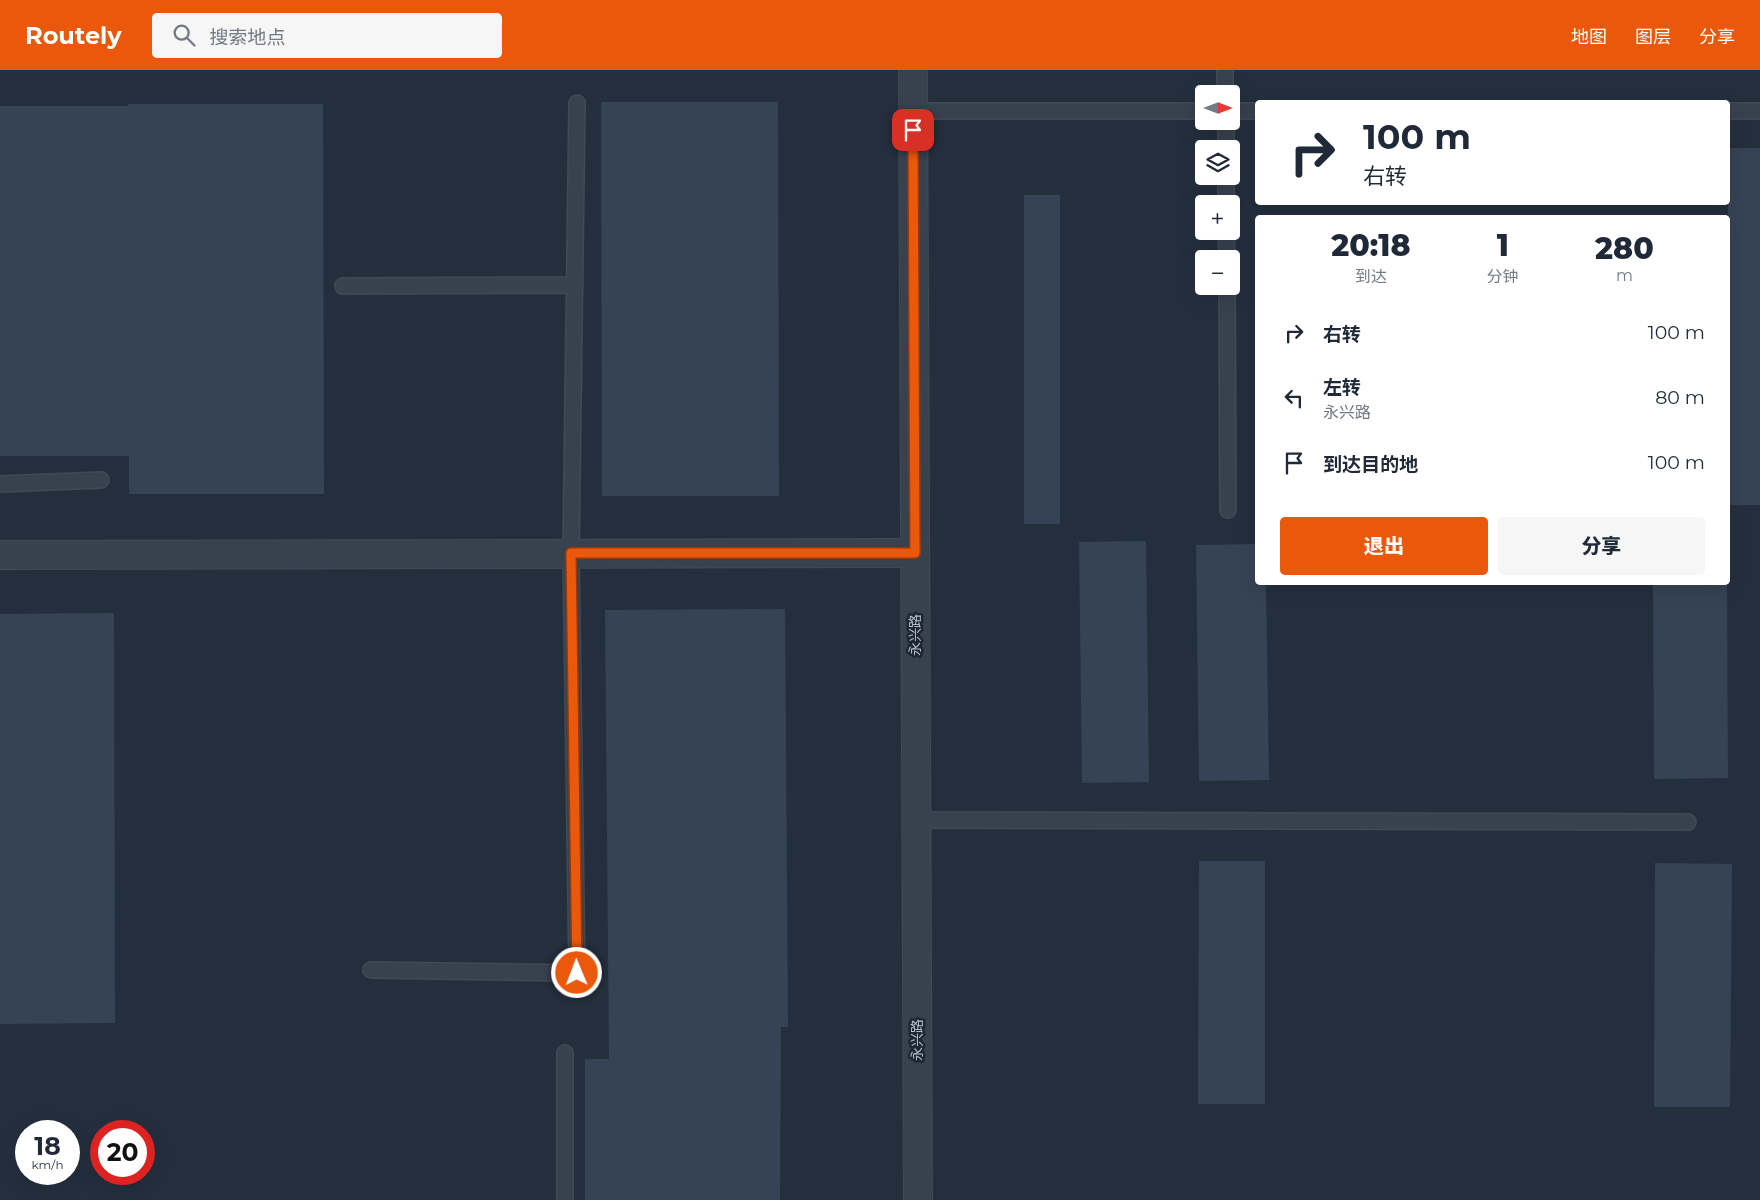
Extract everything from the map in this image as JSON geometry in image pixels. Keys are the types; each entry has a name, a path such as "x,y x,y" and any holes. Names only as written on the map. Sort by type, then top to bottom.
{"street":[{"name":"永兴路","path":"913,70 918,1200"},
{"path":"0,555 915,553"}],"lane":[{"path":"1225,70 1225,85"},
{"path":"372,970 577,973 571,553 577,103"},
{"path":"913,111 1195,111"},
{"path":"1240,111 1255,111"},
{"path":"1730,111 1760,111"},
{"path":"343,286 575,285"},
{"path":"1227,295 1228,510"},
{"path":"0,484 101,480"},
{"path":"916,820 1688,822"},
{"path":"565,1053 565,1200"}],"building":[{"path":"601,102 778,102 779,496 602,496"},
{"path":"128,104 323,104 324,494 129,494 129,456 0,456 0,106 128,106"},
{"path":"1730,148 1760,148 1760,505 1730,505 1730,215 1728,215 1728,205 1730,205"},
{"path":"1024,195 1060,195 1060,524 1024,524"},
{"path":"1146,541 1149,782 1082,783 1079,542"},
{"path":"1255,544 1255,585 1266,585 1269,780 1199,781 1196,545"},
{"path":"1653,585 1727,585 1728,778 1654,779"},
{"path":"785,609 788,1027 781,1027 780,1200 585,1200 585,1059 609,1059 605,610"},
{"path":"114,613 115,1023 0,1024 0,614"},
{"path":"1199,861 1265,861 1265,1104 1198,1104"},
{"path":"1655,863 1732,864 1730,1107 1654,1107"}],"route":[{"path":"577,973 571,553 915,553 913,130"}]}
